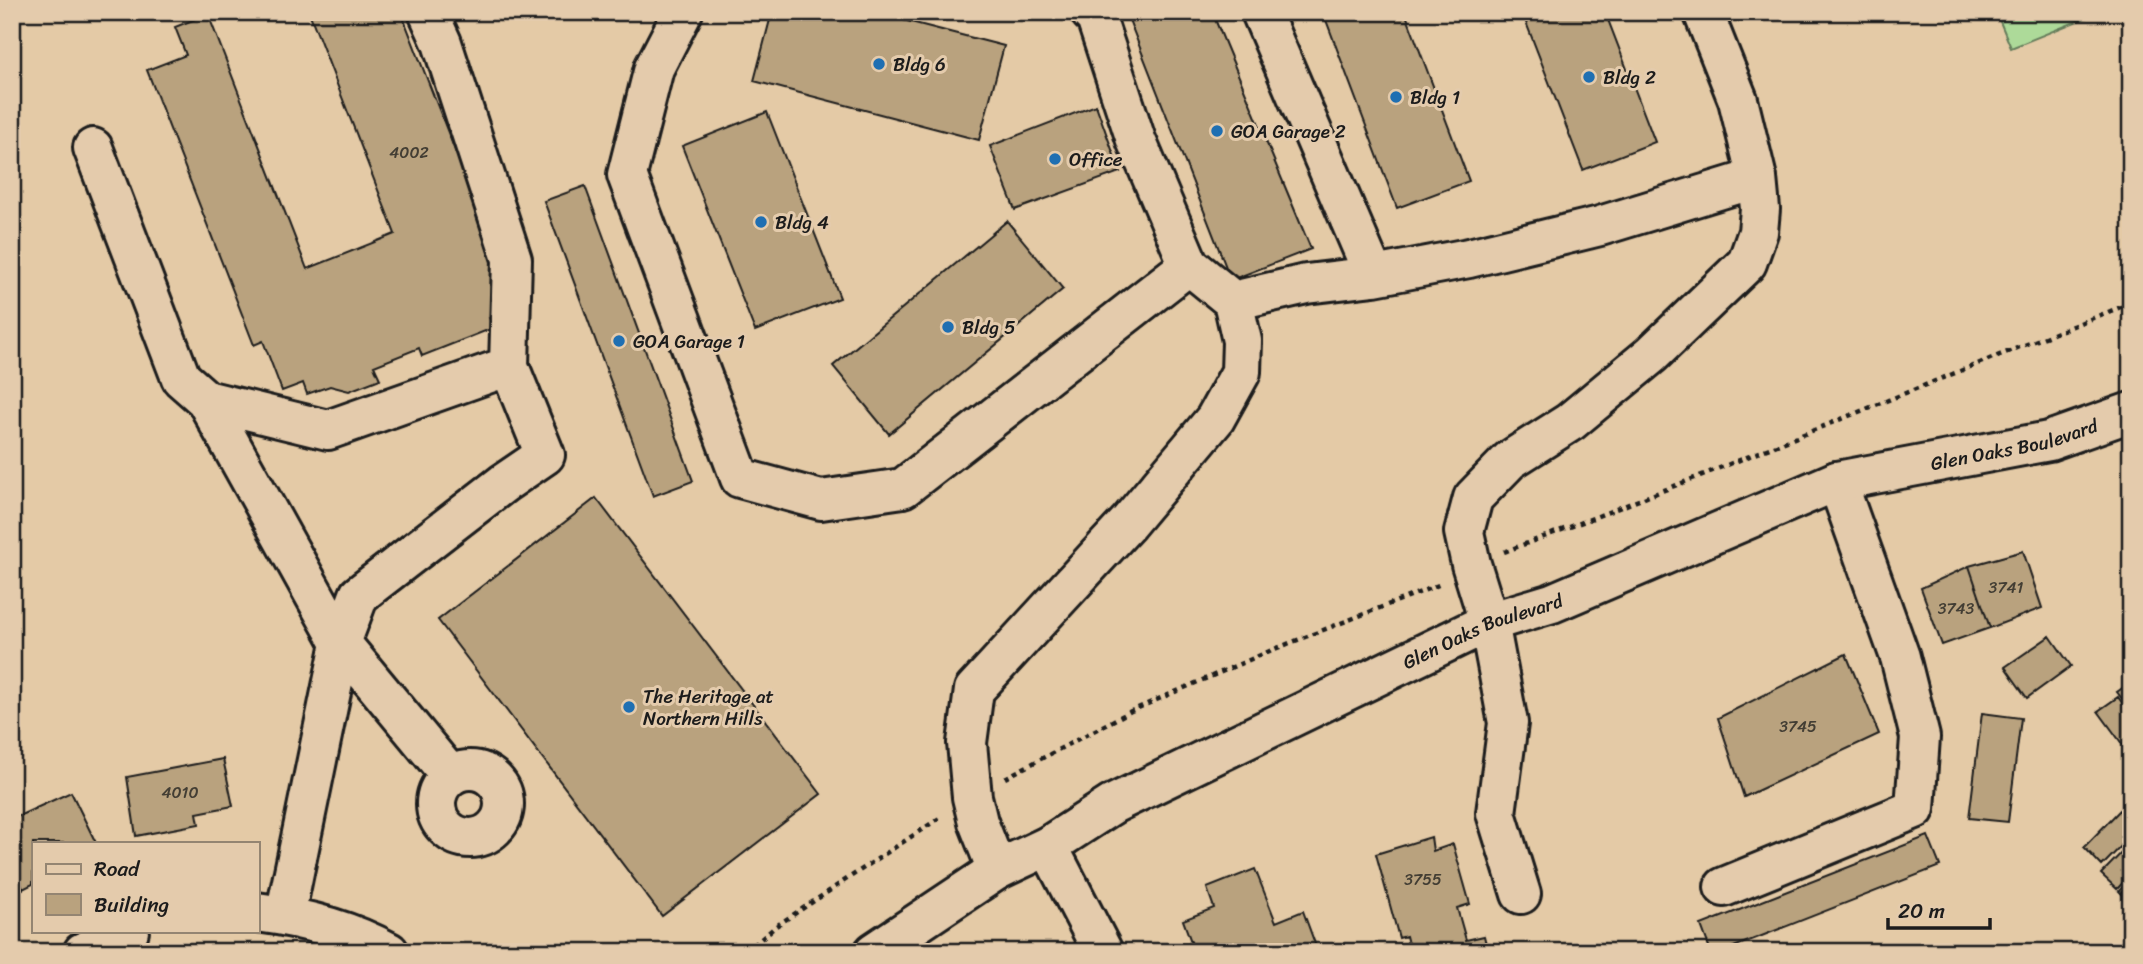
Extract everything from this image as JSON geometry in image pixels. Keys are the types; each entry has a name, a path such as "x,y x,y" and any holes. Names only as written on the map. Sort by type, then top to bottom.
{"main road":[{"path":"389,952 365,938 271,914 341,643 359,595 545,454 509,366 512,259 442,43 428,12"},
{"path":"683,12 654,68 627,175 740,478 821,500 903,488 1189,265"},
{"path":"997,870 978,822 972,797 967,743 974,690 1128,523 1216,419 1241,372 1242,341 1233,301 1189,265 1136,140 1096,18 1090,12"},
{"path":"1261,12 1374,276"},
{"path":"1521,894 1496,813 1508,723 1489,622 1464,532 1473,498 1510,460 1570,422 1651,355 1747,264 1758,232 1760,209 1757,178 1738,100 1703,12"},
{"path":"93,148 181,378 206,400 341,643 450,775"},
{"path":"1233,301 1306,284 1374,276 1469,258 1600,226 1757,178"},
{"path":"206,400 328,430 509,366"},
{"name":"Glen Oaks Boulevard","path":"874,952 997,870 1048,846 1113,804 1489,622 1552,603 1838,481 2049,441 2131,412"},
{"path":"1724,887 1915,809 1920,737 1917,723 1900,657 1838,481"},
{"path":"1048,846 1103,952"},
{"path":"83,952 127,932"}],"path":[{"path":"746,952 776,926 972,797 1131,711 1272,650 1457,577 1471,564 1620,508 2131,303"}],"green space":[{"path":"1996,12 2100,12 2011,48"}],"building":[{"path":"309,12 401,12 505,279 492,284 503,313 489,318 493,328 422,356 419,348 374,366 380,379 349,391 330,386 307,394 303,383 282,391 263,341 254,345 147,70 186,55 175,27 208,14 307,269 395,234"},
{"name":"Bldg 6","path":"772,12 872,12 1004,46 979,140 754,81"},
{"name":"GOA Garage 2","path":"1126,12 1212,12 1311,249 1231,280"},
{"name":"Bldg 1","path":"1323,12 1405,12 1469,181 1397,208"},
{"name":"Bldg 2","path":"1522,12 1605,12 1655,142 1583,170"},
{"name":"Office","path":"1096,105 1120,172 1015,210 990,146"},
{"name":"Bldg 4","path":"767,112 840,298 755,331 682,146"},
{"name":"GOA Garage 1","path":"585,186 693,481 653,496 544,201"},
{"name":"Bldg 5","path":"1007,221 1063,289 889,434 833,366"},
{"name":"The Heritage at Northern Hills","path":"596,498 821,794 662,916 438,620"},
{"path":"2023,551 2042,608 1990,628 1969,566"},
{"path":"1969,566 1990,628 1942,645 1921,588"},
{"path":"2050,636 2071,666 2027,698 2005,667"},
{"path":"1846,654 1879,734 1744,797 1718,718"},
{"path":"2131,682 2131,710 2117,692"},
{"path":"2118,697 2131,715 2131,756 2098,711"},
{"path":"1982,713 2021,718 2008,822 1969,818"},
{"path":"223,759 233,806 197,813 199,824 136,836 127,777"},
{"path":"71,792 96,842 32,842 32,884 23,889 12,866 12,819"},
{"path":"2122,808 2131,817 2131,836 2102,866 2084,847"},
{"path":"1928,836 1940,866 1721,952 1711,952 1701,925"},
{"path":"1431,837 1433,851 1453,844 1470,904 1457,908 1466,940 1484,936 1488,952 1410,952 1406,936 1399,938 1376,854"},
{"path":"2131,843 2131,874 2117,889 2101,874"},
{"path":"1255,869 1276,922 1303,911 1318,952 1189,952 1194,950 1183,920 1214,908 1207,888"},
{"path":"2131,879 2131,903 2119,891"}],"place":[{"name":"Bldg 6","path":"879,64"},
{"name":"Bldg 2","path":"1589,77"},
{"name":"Bldg 1","path":"1396,97"},
{"name":"GOA Garage 2","path":"1217,131"},
{"name":"Office","path":"1055,159"},
{"name":"Bldg 4","path":"761,222"},
{"name":"Bldg 5","path":"948,327"},
{"name":"GOA Garage 1","path":"619,341"},
{"name":"The Heritage at Northern Hills","path":"629,707"}]}
